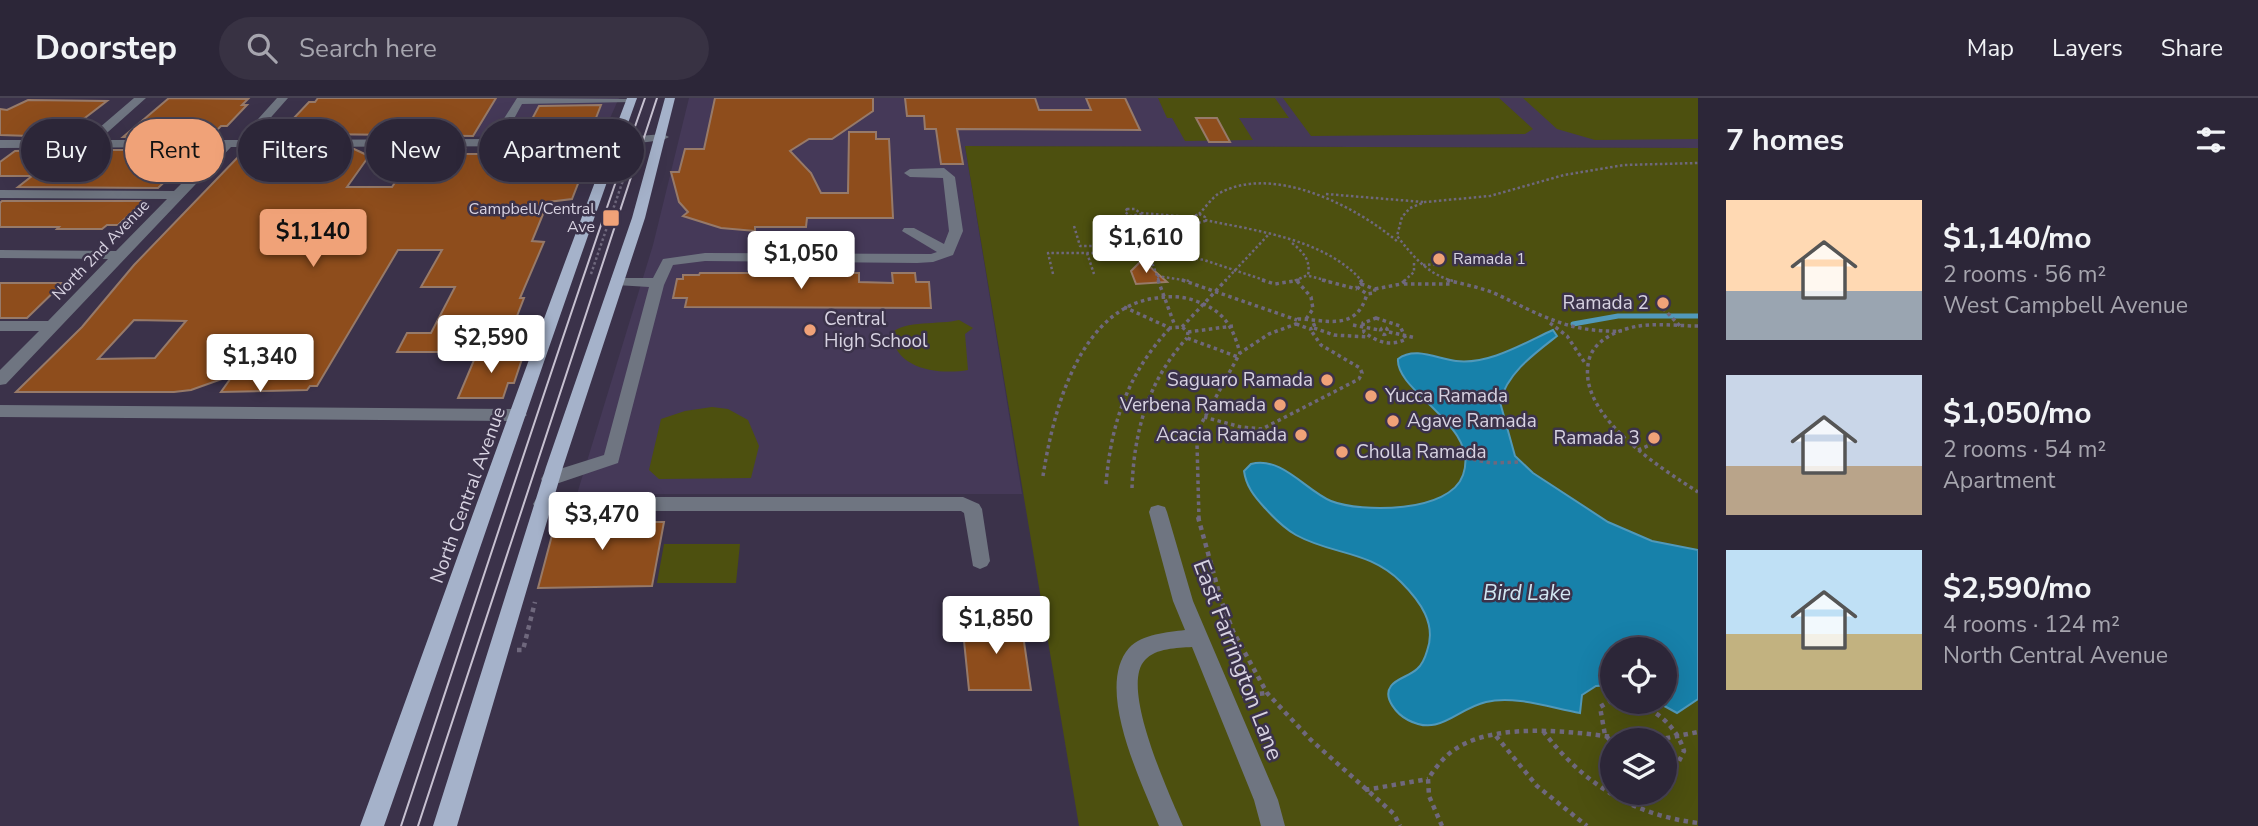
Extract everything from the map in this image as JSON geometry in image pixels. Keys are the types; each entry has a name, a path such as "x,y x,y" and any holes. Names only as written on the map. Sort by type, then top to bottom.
{"main road":[{"path":"445,826 542,504 637,225 663,137 670,98"},
{"name":"North Central Avenue","path":"624,119 632,99"},
{"name":"North Central Avenue","path":"372,826 600,182"}],"street":[{"path":"111,124 141,98"},
{"path":"264,119 283,98"},
{"path":"508,119 518,101 632,99"},
{"path":"644,139 663,137"},
{"path":"352,143 479,142"},
{"path":"0,144 21,144"},
{"path":"111,144 238,144"},
{"name":"North 2nd Avenue","path":"0,380 226,144"},
{"path":"550,479 611,459 657,283 668,262 691,258 933,258 948,252 956,231 949,177 944,172 910,173"},
{"path":"0,194 178,195"},
{"path":"909,231 948,252"},
{"path":"0,254 120,255"},
{"path":"616,281 657,283"},
{"path":"0,326 51,326"},
{"path":"0,411 519,415"},
{"path":"542,504 963,504 973,509 980,561"},
{"name":"East Farrington Lane","path":"1158,512 1183,601 1266,800 1273,826"},
{"path":"1171,826 1139,742 1128,701 1126,675 1136,655 1157,642 1198,637"}],"path":[{"path":"1135,217 1125,214 1125,210 1132,208 1140,212 1189,217 1199,215 1211,197 1246,185 1269,184 1312,192 1425,202 1490,196 1564,175 1624,165 1698,163"},
{"path":"591,274 622,182"},
{"path":"1312,192 1387,229 1421,265 1441,278 1491,292 1549,321 1567,336 1585,363 1587,382 1601,411 1638,450 1662,470 1698,492"},
{"path":"1407,251 1397,236 1402,216 1410,208 1425,202"},
{"path":"1135,217 1140,212"},
{"path":"1199,215 1205,220 1269,235 1341,262 1364,284 1375,289 1401,284 1458,284"},
{"path":"1135,217 1166,296 1173,327"},
{"path":"1189,217 1198,223 1205,220"},
{"path":"1074,226 1080,246 1119,246"},
{"path":"1112,226 1121,252"},
{"path":"1182,327 1269,235"},
{"path":"1292,243 1307,256 1311,265 1308,275"},
{"path":"1104,246 1106,253"},
{"path":"1053,274 1048,253 1148,253 1195,258 1275,284 1297,281 1308,275 1367,294 1374,293 1375,289"},
{"path":"1087,253 1094,274"},
{"path":"1401,284 1414,272 1416,266 1413,257"},
{"path":"1421,265 1438,264 1439,261"},
{"path":"1157,276 1190,280 1219,288 1264,311 1334,335 1369,337 1384,345 1400,343 1407,336"},
{"path":"1297,281 1311,297 1313,309 1306,319 1269,334 1239,355 1204,417 1197,444 1198,515 1221,600 1233,631 1268,694 1311,740 1394,814 1400,826"},
{"path":"1357,289 1364,284"},
{"path":"1306,319 1312,322 1342,320 1363,307 1367,294"},
{"path":"1044,476 1050,430 1064,387 1083,352 1109,319 1124,307 1166,296 1205,304 1215,309 1233,326 1238,334 1239,355"},
{"path":"1658,303 1680,326"},
{"path":"1124,307 1173,327 1182,327 1188,332 1233,326"},
{"path":"1362,327 1366,320 1384,317 1402,327 1407,336"},
{"path":"1384,317 1387,333 1384,345"},
{"path":"1549,321 1596,332 1622,331"},
{"path":"1204,417 1241,427 1262,429 1359,379 1362,373 1360,368 1321,345 1312,329 1312,322"},
{"path":"1353,325 1416,338"},
{"path":"1585,363 1594,348 1606,337 1622,331 1639,326 1698,326"},
{"path":"1106,484 1109,447 1115,421 1130,380 1147,353 1173,327"},
{"path":"1362,327 1369,337"},
{"path":"1379,330 1384,328"},
{"path":"1132,488 1134,447 1150,394 1167,363 1187,338 1188,332"},
{"path":"1187,338 1239,355"},
{"path":"1638,450 1657,442"},
{"path":"1466,458 1491,463 1519,462"},
{"path":"1656,714 1679,735 1684,751 1677,763"},
{"path":"1364,790 1428,779 1448,755 1463,744 1496,736 1543,732 1600,735"},
{"path":"1543,732 1559,754 1580,774 1608,793 1676,822 1698,823"},
{"path":"1679,735 1698,732"},
{"path":"1496,736 1522,774 1557,806 1587,826"},
{"path":"1428,779 1429,796 1435,815 1443,826"}],"shaded area":[{"path":"360,98 619,98 610,119 479,119 479,137 465,137 465,119 366,119 366,136 352,136 352,119 342,119"},
{"name":"Central High School","path":"689,98 1698,98 1698,148 965,146 1022,494 577,494 653,245"},
{"path":"1158,98 1275,98 1289,118 1239,118 1253,140 1185,141 1172,118 1167,118"},
{"path":"1283,98 1499,98 1533,129 1525,134 1311,136"},
{"path":"1523,98 1698,98 1698,139 1595,140 1557,129"},
{"path":"965,146 1698,148 1698,826 1079,826"},
{"path":"959,320 973,328 965,334 968,370 945,372 920,367 901,355 895,345 892,333 905,326"},
{"path":"712,407 728,409 748,420 759,446 751,478 659,479 649,470 661,419 685,411"},
{"path":"664,544 740,544 736,583 657,583"}],"water":[{"name":"Bird Lake","path":"1553,330 1557,336 1515,373 1500,402 1515,456 1533,473 1608,522 1652,541 1698,550 1698,699 1677,713 1677,637 1600,637 1600,686 1582,695 1580,713 1521,701 1497,700 1475,705 1439,724 1419,724 1408,720 1392,706 1388,696 1391,686 1417,669 1425,656 1430,632 1420,605 1401,582 1376,564 1310,541 1287,529 1254,495 1247,481 1244,471 1251,464 1262,463 1283,469 1321,496 1345,505 1403,507 1441,497 1455,488 1463,475 1465,457 1460,441 1450,425 1409,384 1398,359 1419,353 1468,361 1506,352"}],"building":[{"path":"169,98 248,99 242,105 247,105 227,126 224,126 224,119 144,119"},
{"path":"318,98 496,98 483,119 479,119 479,126 473,136 465,136 465,119 366,119 366,135 352,134 352,119 293,119 309,102 315,102"},
{"path":"715,98 873,98 873,111 832,139 809,139 790,151 811,173 821,193 848,193 849,132 876,132 876,139 889,139 893,218 807,218 806,227 755,227 755,231 721,228 683,216 688,212 679,202 671,172 679,172 685,149 704,149"},
{"path":"905,98 1035,98 1039,110 1091,110 1086,98 1125,98 1140,130 957,129 963,164 941,164 936,129 925,129 924,116 907,116"},
{"path":"28,100 107,101 84,119 21,119 21,136 0,135 0,109 7,110"},
{"path":"601,105 596,119 532,119 539,106"},
{"path":"1196,118 1217,118 1230,142 1209,142"},
{"path":"352,149 366,155 366,160 352,180"},
{"path":"111,150 125,150 125,182 164,182 158,188 18,187 24,182 111,182"},
{"path":"15,151 21,151 21,176 0,176 0,162"},
{"path":"465,154 479,154 479,182 579,182 572,199 548,202 532,241 544,242 520,298 524,298 517,316 503,316 488,352 397,352 407,333 431,333 455,287 421,287 442,250 398,250 317,386 310,386 307,390 221,392 233,375 191,390 174,392 16,392 82,327 134,265 214,182 224,182 224,172 238,157 238,182 351,182 347,187 392,187 395,182 465,182","holes":["134,320 186,321 155,358 98,359"]},
{"path":"2,201 144,201 118,225 107,225 102,229 57,229 59,227 0,227"},
{"path":"1140,262 1148,265 1167,282 1136,284 1131,271"},
{"path":"859,273 859,282 893,283 892,273 915,273 916,282 929,282 931,308 685,307 687,298 673,298 677,279 683,279 683,275"},
{"path":"0,283 63,283 27,318 0,318"},
{"path":"477,353 524,353 514,383 508,383 503,398 458,398"},
{"path":"566,514 646,514 644,522 664,522 652,586 538,588 555,524 563,523"},
{"path":"962,621 1021,621 1031,690 969,690"}],"waterway":[{"path":"1573,324 1618,316 1698,316"}],"tram line":[{"path":"401,826 645,98"},
{"path":"418,826 657,98"}],"place":[{"name":"Campbell/Central Ave","path":"611,218"},
{"name":"Ramada 1","path":"1439,259"},
{"name":"Ramada 2","path":"1663,303"},
{"name":"Central High School","path":"810,330"},
{"name":"Saguaro Ramada","path":"1327,380"},
{"name":"Yucca Ramada","path":"1371,396"},
{"name":"Verbena Ramada","path":"1280,405"},
{"name":"Agave Ramada","path":"1393,421"},
{"name":"Acacia Ramada","path":"1301,435"},
{"name":"Ramada 3","path":"1654,438"},
{"name":"Cholla Ramada","path":"1342,452"}]}
